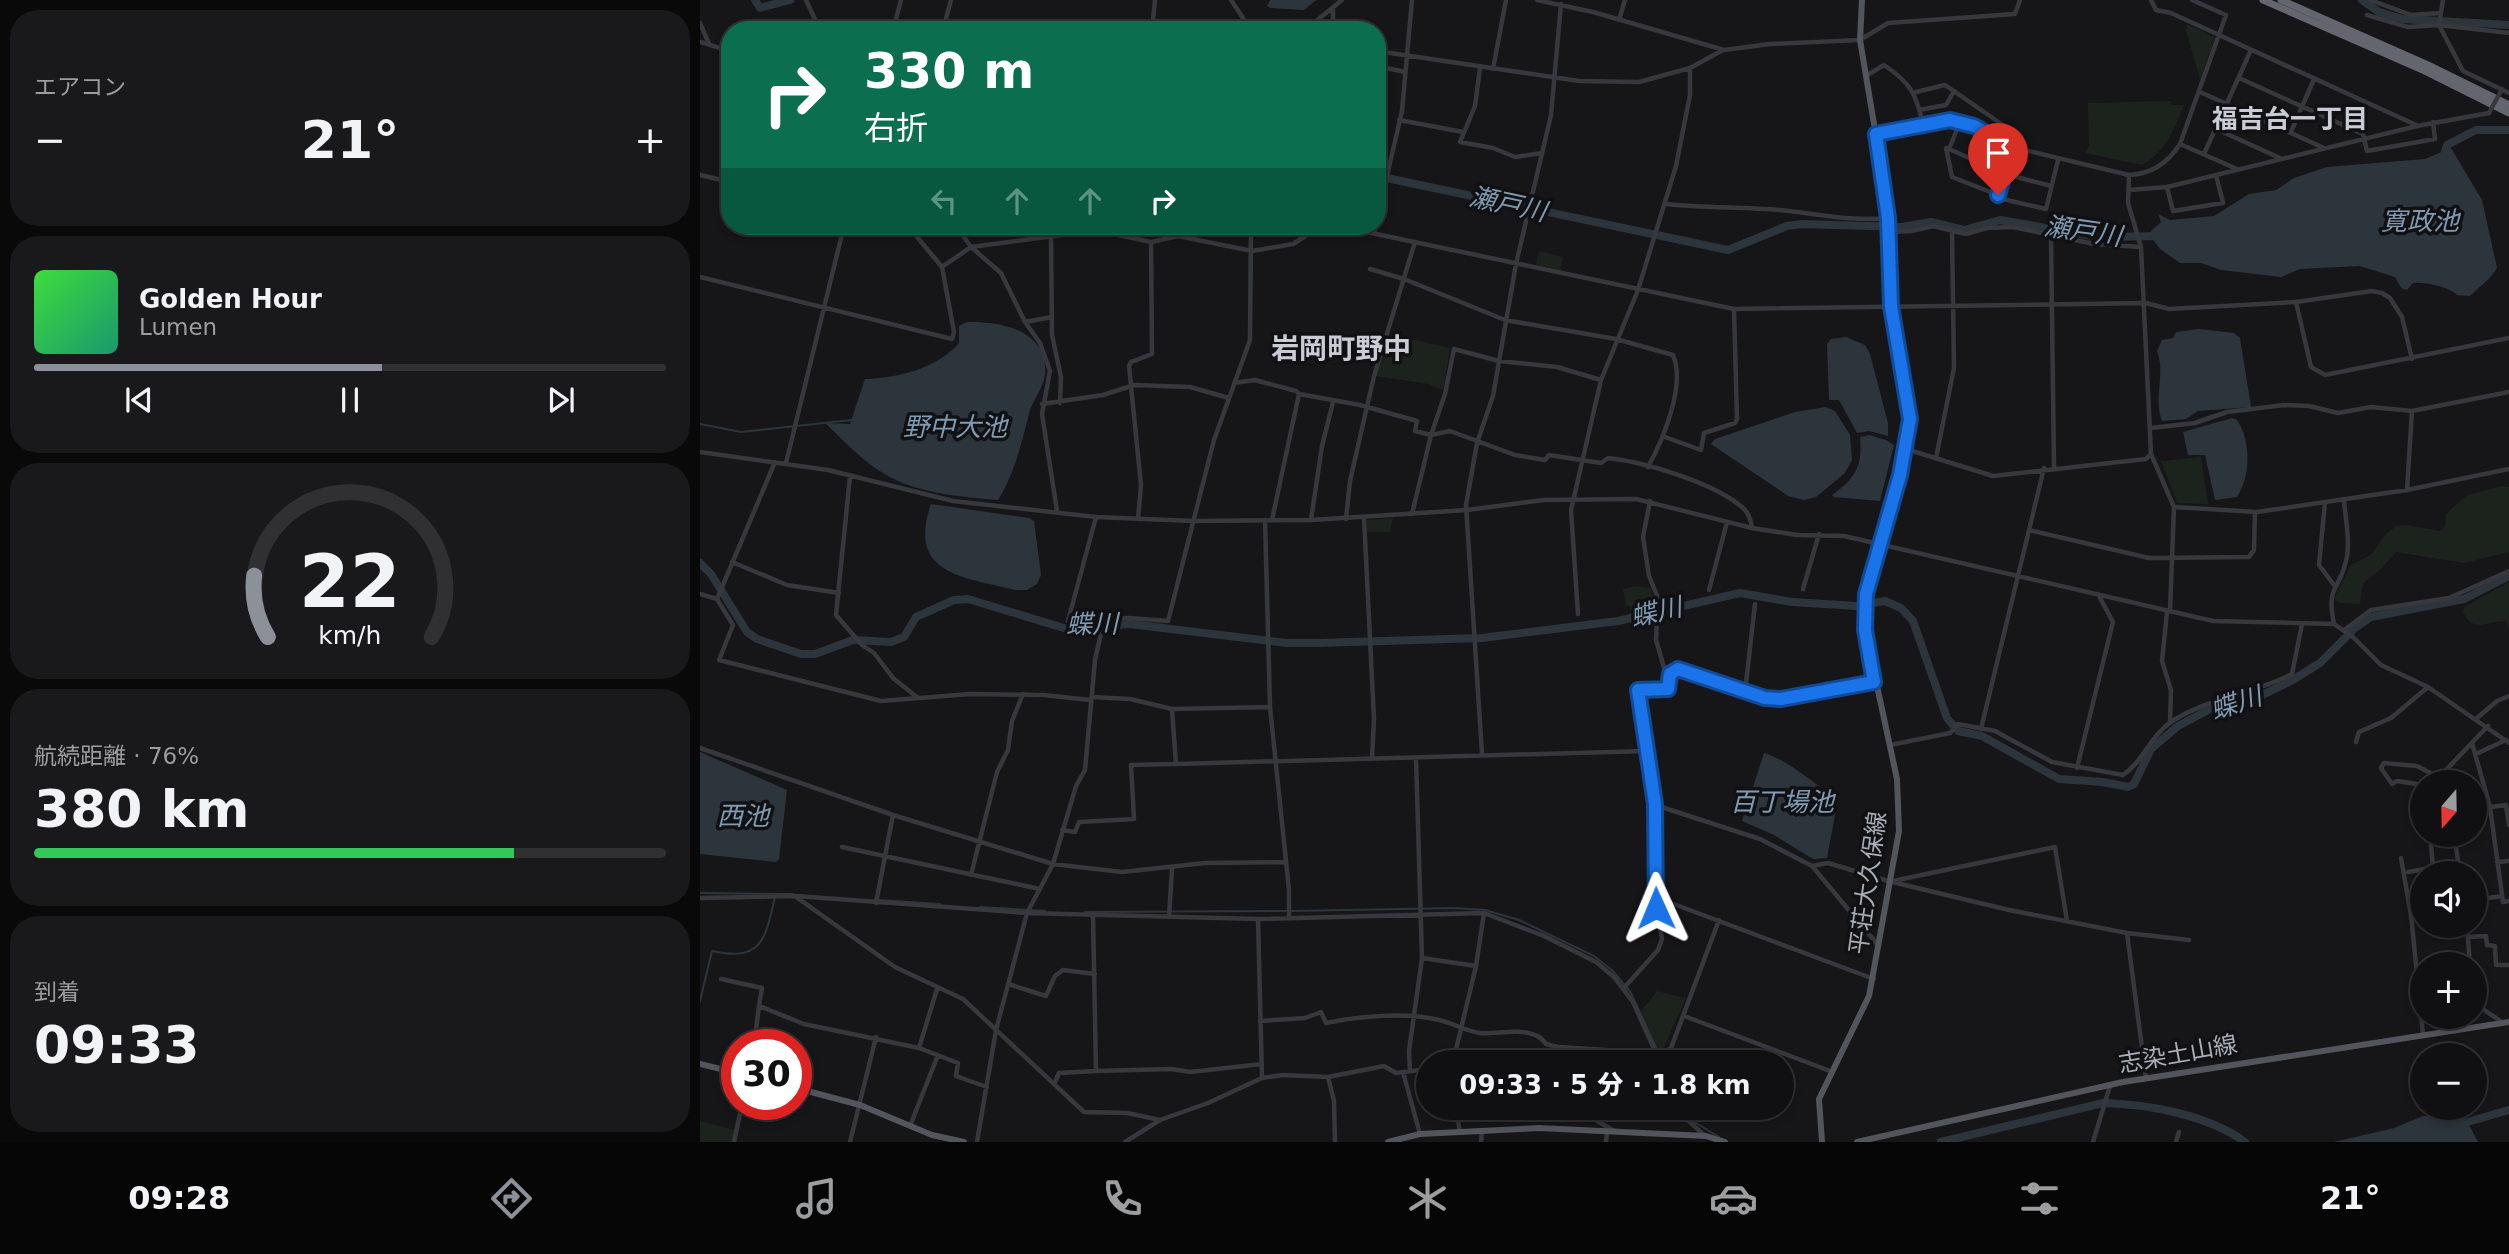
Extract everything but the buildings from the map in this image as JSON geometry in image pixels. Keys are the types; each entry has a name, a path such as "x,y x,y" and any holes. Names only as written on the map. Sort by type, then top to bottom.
{"highway":[{"path":"2263,0 2424,71 2509,113"},
{"path":"2281,0 2428,65 2509,105"}],"main road":[{"name":"平荘大久保線","path":"1822,1142 1819,1099 1830,1071 1863,1013 1874,979 1899,831 1899,800 1867,649 1866,598 1871,570 1880,547 1906,449 1910,419 1891,306 1888,225 1860,40 1862,0"},
{"name":"志染土山線","path":"1857,1142 2146,1079 2505,1022"},
{"path":"700,1064 721,1069"},
{"path":"812,1092 860,1105 910,1126 964,1142"},
{"path":"1388,1142 1420,1134 1539,1128 1706,1136 1725,1142"}],"street":[{"path":"806,0 816,21"},
{"path":"895,21 901,0"},
{"path":"945,21 951,0"},
{"path":"1153,21 1155,0"},
{"path":"1231,0 1245,21"},
{"path":"1312,21 1333,9 1342,0"},
{"path":"1386,178 1399,120 1412,0"},
{"path":"1493,69 1506,0"},
{"path":"1537,0 1724,50"},
{"path":"1619,20 1625,0"},
{"path":"1386,53 1555,77 1639,82 1690,68 1724,50 1770,44 1860,40 1888,23 2015,13 2020,0"},
{"path":"2151,0 2156,10 2171,13 2417,125"},
{"path":"1876,134 1923,124 1960,122 1974,126 2012,148 2129,176 2141,175 2171,157 2180,144 2220,36 2226,15 2192,0"},
{"path":"2370,0 2411,15 2441,13"},
{"path":"2443,0 2440,25 2463,71 2509,93"},
{"path":"1482,754 1467,510 1477,443 1493,396 1516,264 1551,115 1560,4"},
{"path":"1333,9 1333,21"},
{"path":"2367,15 2408,27 2440,25 2509,33"},
{"path":"700,23 709,44"},
{"path":"700,42 721,48"},
{"path":"2204,154 2251,50"},
{"path":"1866,76 1884,65 1916,92 1923,124"},
{"path":"1386,68 1405,72"},
{"path":"1480,68 1475,106 1461,142 1493,148 1515,157 1542,153"},
{"path":"1578,614 1570,522 1574,499 1601,380 1638,290 1665,204 1682,140 1690,94 1690,68"},
{"path":"2239,78 2363,134 2367,151 2435,138 2432,122"},
{"path":"2291,132 2314,79"},
{"path":"1916,92 1945,85 2016,134 1998,195"},
{"path":"2129,190 2167,187 2417,125 2489,113 2502,89"},
{"path":"1919,110 1946,105 1954,91"},
{"path":"2200,92 2324,148"},
{"path":"1399,120 1463,132"},
{"path":"1950,149 1960,122"},
{"path":"2216,129 2281,158"},
{"path":"2180,144 2238,169"},
{"path":"2051,186 2005,174 1946,148 1952,177 1998,195 1998,198 2046,209 2058,160"},
{"path":"700,175 721,180"},
{"path":"2167,187 2173,211 2223,203 2216,175"},
{"path":"2129,176 2128,203 2141,247 2146,303 2151,454 2174,506 2170,611 2167,612 2162,661 2171,690 2169,723"},
{"path":"1665,204 1712,209 1775,210 1888,225 1912,231 1933,226 1966,234 1987,228 2013,228 2094,244 2141,247"},
{"path":"1936,458 1952,387 1952,231"},
{"path":"786,463 842,235"},
{"path":"700,276 952,339 954,332 942,267 915,235"},
{"path":"963,235 971,247 1000,273 1025,322 1040,343 1050,372 1042,404 1057,512"},
{"path":"942,267 971,247 1070,235"},
{"path":"1119,235 1151,242 1178,236 1252,251 1293,244 1307,235"},
{"path":"1097,517 1068,621 1168,621 1193,521 1229,398 1250,340 1251,235"},
{"path":"1383,235 1734,309 2146,303 2169,309 2296,302 2336,295 2382,293 2390,298 2402,317 2412,359"},
{"path":"2051,236 2054,467"},
{"path":"1051,239 1053,345 1061,377 1060,403"},
{"path":"1138,519 1141,485 1129,385 1131,362 1152,354 1151,242"},
{"path":"1346,519 1350,481 1385,333 1415,242"},
{"path":"1370,269 1404,279 1505,320 1616,339 1644,345 1658,353 1673,355 1675,395 1665,437 1648,467"},
{"path":"2296,302 2314,371 2325,375 2509,338"},
{"path":"1665,437 1700,450 1704,433 1735,423 1734,309"},
{"path":"1025,322 1052,317"},
{"path":"1412,514 1445,394 1454,349 1499,361 1557,367 1601,380"},
{"path":"1234,383 1255,380 1299,394 1367,408 1417,421 1415,431 1432,435 1450,431 1477,443 1531,458 1545,460 1549,455 1601,463 1608,458 1648,467 1727,498 1744,508 1752,528"},
{"path":"1042,404 1103,396 1129,385 1189,387 1229,398"},
{"path":"2151,428 2195,423 2227,412 2284,405 2309,406 2338,412 2371,407 2412,411 2509,392"},
{"path":"1272,520 1299,394"},
{"path":"1311,520 1317,469 1332,402"},
{"path":"2407,491 2412,411"},
{"path":"1906,449 1993,475 2146,460 2151,454"},
{"path":"700,453 786,463 953,501 1097,517 1193,521 1346,519 1574,499 1650,501 1752,528 1797,535 1844,536 1880,547 2017,578 2229,623 2334,624 2354,638 2381,664 2428,687 2508,742"},
{"path":"717,599 775,462"},
{"path":"1981,729 2044,468"},
{"path":"2174,506 2255,512 2407,491 2509,469"},
{"path":"850,476 836,615 862,645 874,653 892,678 918,698"},
{"path":"2334,624 2330,604 2334,585 2347,558 2344,499"},
{"path":"1650,501 1643,537 1646,561 1658,598 1656,640 1665,671 1670,674"},
{"path":"2325,502 2325,534 2320,548 2319,565 2334,585"},
{"path":"2029,530 2105,549 2172,560 2249,557 2254,550 2255,512"},
{"path":"1364,518 1374,719 1372,758"},
{"path":"1265,520 1270,708 1289,918"},
{"path":"1709,590 1727,522"},
{"path":"1803,589 1819,534"},
{"path":"732,562 787,585 839,593"},
{"path":"2344,630 2371,610 2449,598 2509,571"},
{"path":"700,594 717,599 733,625 719,660 784,674 853,696 881,701 1023,694 1130,699 1172,709 1270,708"},
{"path":"2077,768 2113,622 2098,594"},
{"path":"1745,692 1755,604"},
{"path":"977,1142 996,1030 1027,913 1053,864 1062,830 1085,770 1091,699 1104,619"},
{"path":"1889,745 1950,733 1958,724 2016,740 2052,762 2077,768 2127,773 2169,723 2218,698 2256,691 2292,674 2302,624"},
{"path":"1670,674 1678,669 1685,670 1745,692 1781,699 1874,682"},
{"path":"1623,989 1661,944 1655,898 1655,804 1638,690 1668,689 1670,674"},
{"path":"2356,743 2359,732 2391,718 2428,687"},
{"path":"971,875 979,839 1023,694"},
{"path":"2477,719 2497,701 2509,696"},
{"path":"1172,709 1176,764"},
{"path":"2446,770 2488,726"},
{"path":"2476,754 2508,742"},
{"path":"2472,743 2476,754 2477,770"},
{"path":"700,748 893,815 979,839 1053,864 1107,871 1172,869 1205,863 1285,862"},
{"path":"1062,830 1075,832 1079,822 1134,819 1131,765 1647,751"},
{"path":"1410,1071 1409,1051 1416,1019 1422,958 1416,759"},
{"path":"2410,783 2397,781 2392,784 2381,768 2384,763 2417,766 2423,770"},
{"path":"2487,801 2503,902 2509,901"},
{"path":"1655,804 1760,839 1812,866 1878,946"},
{"path":"2490,807 2506,805 2509,825"},
{"path":"876,903 893,815"},
{"path":"842,847 1040,889"},
{"path":"1890,881 2055,847 2067,921"},
{"path":"2401,858 2410,908"},
{"path":"2497,862 2509,861"},
{"path":"1812,866 1828,863 1890,881 2067,921 2127,933 2189,940"},
{"path":"1169,917 1172,869"},
{"path":"796,896 895,967 963,999 1055,1082 1084,1112 1127,1113 1160,1120"},
{"path":"700,898 796,896 1093,916 1258,919 1484,913 1544,936 1596,962 1633,1002 1655,1050"},
{"path":"2487,898 2502,896"},
{"path":"1655,898 1874,979"},
{"path":"1454,1050 1462,1029 1476,965 1484,913"},
{"path":"1093,916 1096,1071"},
{"path":"1258,919 1262,1078"},
{"path":"1668,1050 1684,1016 1719,920"},
{"path":"2127,933 2146,1079"},
{"path":"2413,938 2423,1034"},
{"path":"2486,938 2487,945 2496,946 2496,965 2509,965"},
{"path":"1422,958 1476,965"},
{"path":"1008,984 1046,996 1055,976 1063,970 1095,974"},
{"path":"721,979 762,988 756,1029"},
{"path":"919,1048 937,989"},
{"path":"759,1006 804,1024 919,1048 958,1063 956,1076 986,1087"},
{"path":"2487,1011 2505,1022"},
{"path":"1261,1021 1306,1018 1321,1013 1326,1023 1346,1019 1409,1016 1416,1019 1441,1020 1481,1033 1533,1034 1542,1038 1546,1044 1584,1050"},
{"path":"1684,1016 1830,1071"},
{"path":"850,1142 876,1037"},
{"path":"910,1126 938,1055"},
{"path":"1055,1082 1059,1073 1171,1069 1190,1072 1262,1064"},
{"path":"1125,1142 1160,1120 1208,1103 1262,1078 1283,1075 1328,1077 1384,1066 1396,1073 1416,1070"},
{"path":"1403,1072 1420,1134"},
{"path":"1328,1077 1334,1101 1335,1142"},
{"path":"2093,1142 2110,1086"},
{"path":"734,1142 739,1120"},
{"path":"1458,1120 1460,1133"},
{"path":"1594,1120 1611,1131 1606,1142"},
{"path":"1688,1120 1706,1136"},
{"path":"1481,1142 1482,1131"},
{"path":"2176,1142 2179,1132"}],"shaded area":[{"path":"2187,24 2215,38 2200,80 2186,30"},
{"path":"2171,101 2171,105 2184,105 2177,123 2163,146 2142,165 2085,153 2089,145 2088,103"},
{"path":"1539,251 1563,257 1560,270 1536,265"},
{"path":"1387,334 1450,348 1443,390 1428,384 1376,376"},
{"path":"2201,457 2208,504 2177,503 2161,461"},
{"path":"2503,486 2509,487 2509,552 2464,563 2396,552 2381,569 2363,583 2360,604 2339,603 2334,598 2351,565 2372,554 2385,535 2396,526 2407,525 2440,531 2445,526 2446,514 2467,495"},
{"path":"1393,518 1390,532 1367,532 1367,520"},
{"path":"2509,582 2509,630 2506,621 2476,625 2467,619 2463,612 2464,607"},
{"path":"1635,586 1651,588 1655,604 1631,611 1630,606 1626,606 1623,589"},
{"path":"1657,991 1686,998 1663,1049 1658,1048 1641,1011"},
{"path":"700,1121 735,1130 732,1142 700,1142"}],"water":[{"path":"1270,0 1316,0 1304,10 1271,8 1267,6"},
{"name":"寛政池","path":"2451,148 2482,200 2497,268 2470,296 2457,295 2443,287 2424,283 2413,283 2407,290 2401,288 2395,277 2360,266 2300,269 2281,277 2221,270 2201,263 2180,263 2160,249 2151,237 2151,231 2161,222 2158,214 2170,220 2214,216 2249,194 2276,190 2294,178 2327,167 2425,159"},
{"name":"野中大池","path":"967,322 1007,326 1020,331 1031,338 1044,360 1044,380 1031,409 1013,469 998,500 920,489 891,478 864,459 825,423 850,424 865,379 890,377 928,366 959,343 959,326"},
{"path":"2199,329 2234,333 2240,338 2251,407 2198,411 2186,419 2162,421 2157,351 2162,340 2173,338 2176,332"},
{"path":"1846,337 1865,345 1870,354 1888,423 1888,436 1869,431 1857,433 1839,400 1829,400 1827,344 1831,339"},
{"path":"1825,407 1835,411 1850,435 1852,460 1845,473 1816,497 1804,500 1788,496 1711,444 1715,439 1795,412"},
{"path":"2232,418 2237,420 2245,438 2248,458 2245,479 2237,497 2215,500 2205,455 2188,455 2183,432"},
{"path":"1869,435 1894,445 1880,501 1834,497 1832,495 1856,470 1860,456 1860,437"},
{"path":"931,504 1029,518 1034,521 1041,575 1037,584 1027,590 1016,590 960,576 945,569 933,559 927,546 925,528"},
{"name":"西池","path":"700,752 787,790 779,859 776,862 700,854"},
{"name":"百丁場池","path":"1764,753 1793,768 1838,799 1827,858 1813,859 1774,835 1742,821"},
{"path":"2413,1120 2467,1120 2478,1142 2334,1142 2394,1128"}],"waterway":[{"path":"755,0 760,8 790,0"},
{"path":"2362,0 2379,12 2403,19 2509,25"},
{"name":"瀬戸川","path":"2443,159 2447,145 2476,130 2509,130"},
{"name":"瀬戸川","path":"1386,178 1728,250 1787,226 1802,224 1902,227 1931,222 1964,230 2000,220 2098,237 2162,236"},
{"path":"700,424 741,432 851,420"},
{"name":"蝶川","path":"700,563 711,574 747,632 757,639 801,654 815,654 853,640 891,642 904,637 916,617 954,600 968,599 1067,629 1130,624 1287,643 1482,638 1618,621 1740,593 1792,602 1857,606 1885,601 1901,608 1913,621 1947,718 1958,731 1982,736 2059,779 2128,787 2134,784 2151,749 2178,726 2223,702 2252,700 2291,681 2320,663 2355,628 2371,617 2464,599 2509,576"},
{"path":"700,893 793,894"},
{"path":"700,1001 712,951 729,954 751,950 764,936 775,897"},
{"path":"879,900 940,904"},
{"path":"980,907 1045,911"},
{"path":"1292,911 1454,908 1485,910 1519,920 1594,956 1612,970 1631,993 1657,1050"},
{"path":"1085,912 1286,911"},
{"path":"1941,1142 2103,1103 2158,1109 2196,1118 2245,1142"},
{"path":"2460,1124 2509,1110"},
{"path":"1693,1120 1719,1137"}],"district":[{"name":"福吉台一丁目","path":"2290,119"},
{"name":"岩岡町野中","path":"1341,348"}],"route":[{"path":"1656,908 1655,804 1638,690 1668,689 1670,674 1678,669 1765,698 1781,699 1874,682 1865,630 1866,594 1900,475 1910,419 1891,306 1888,218 1876,134 1950,120 1974,126 2012,148 1998,195"}]}
